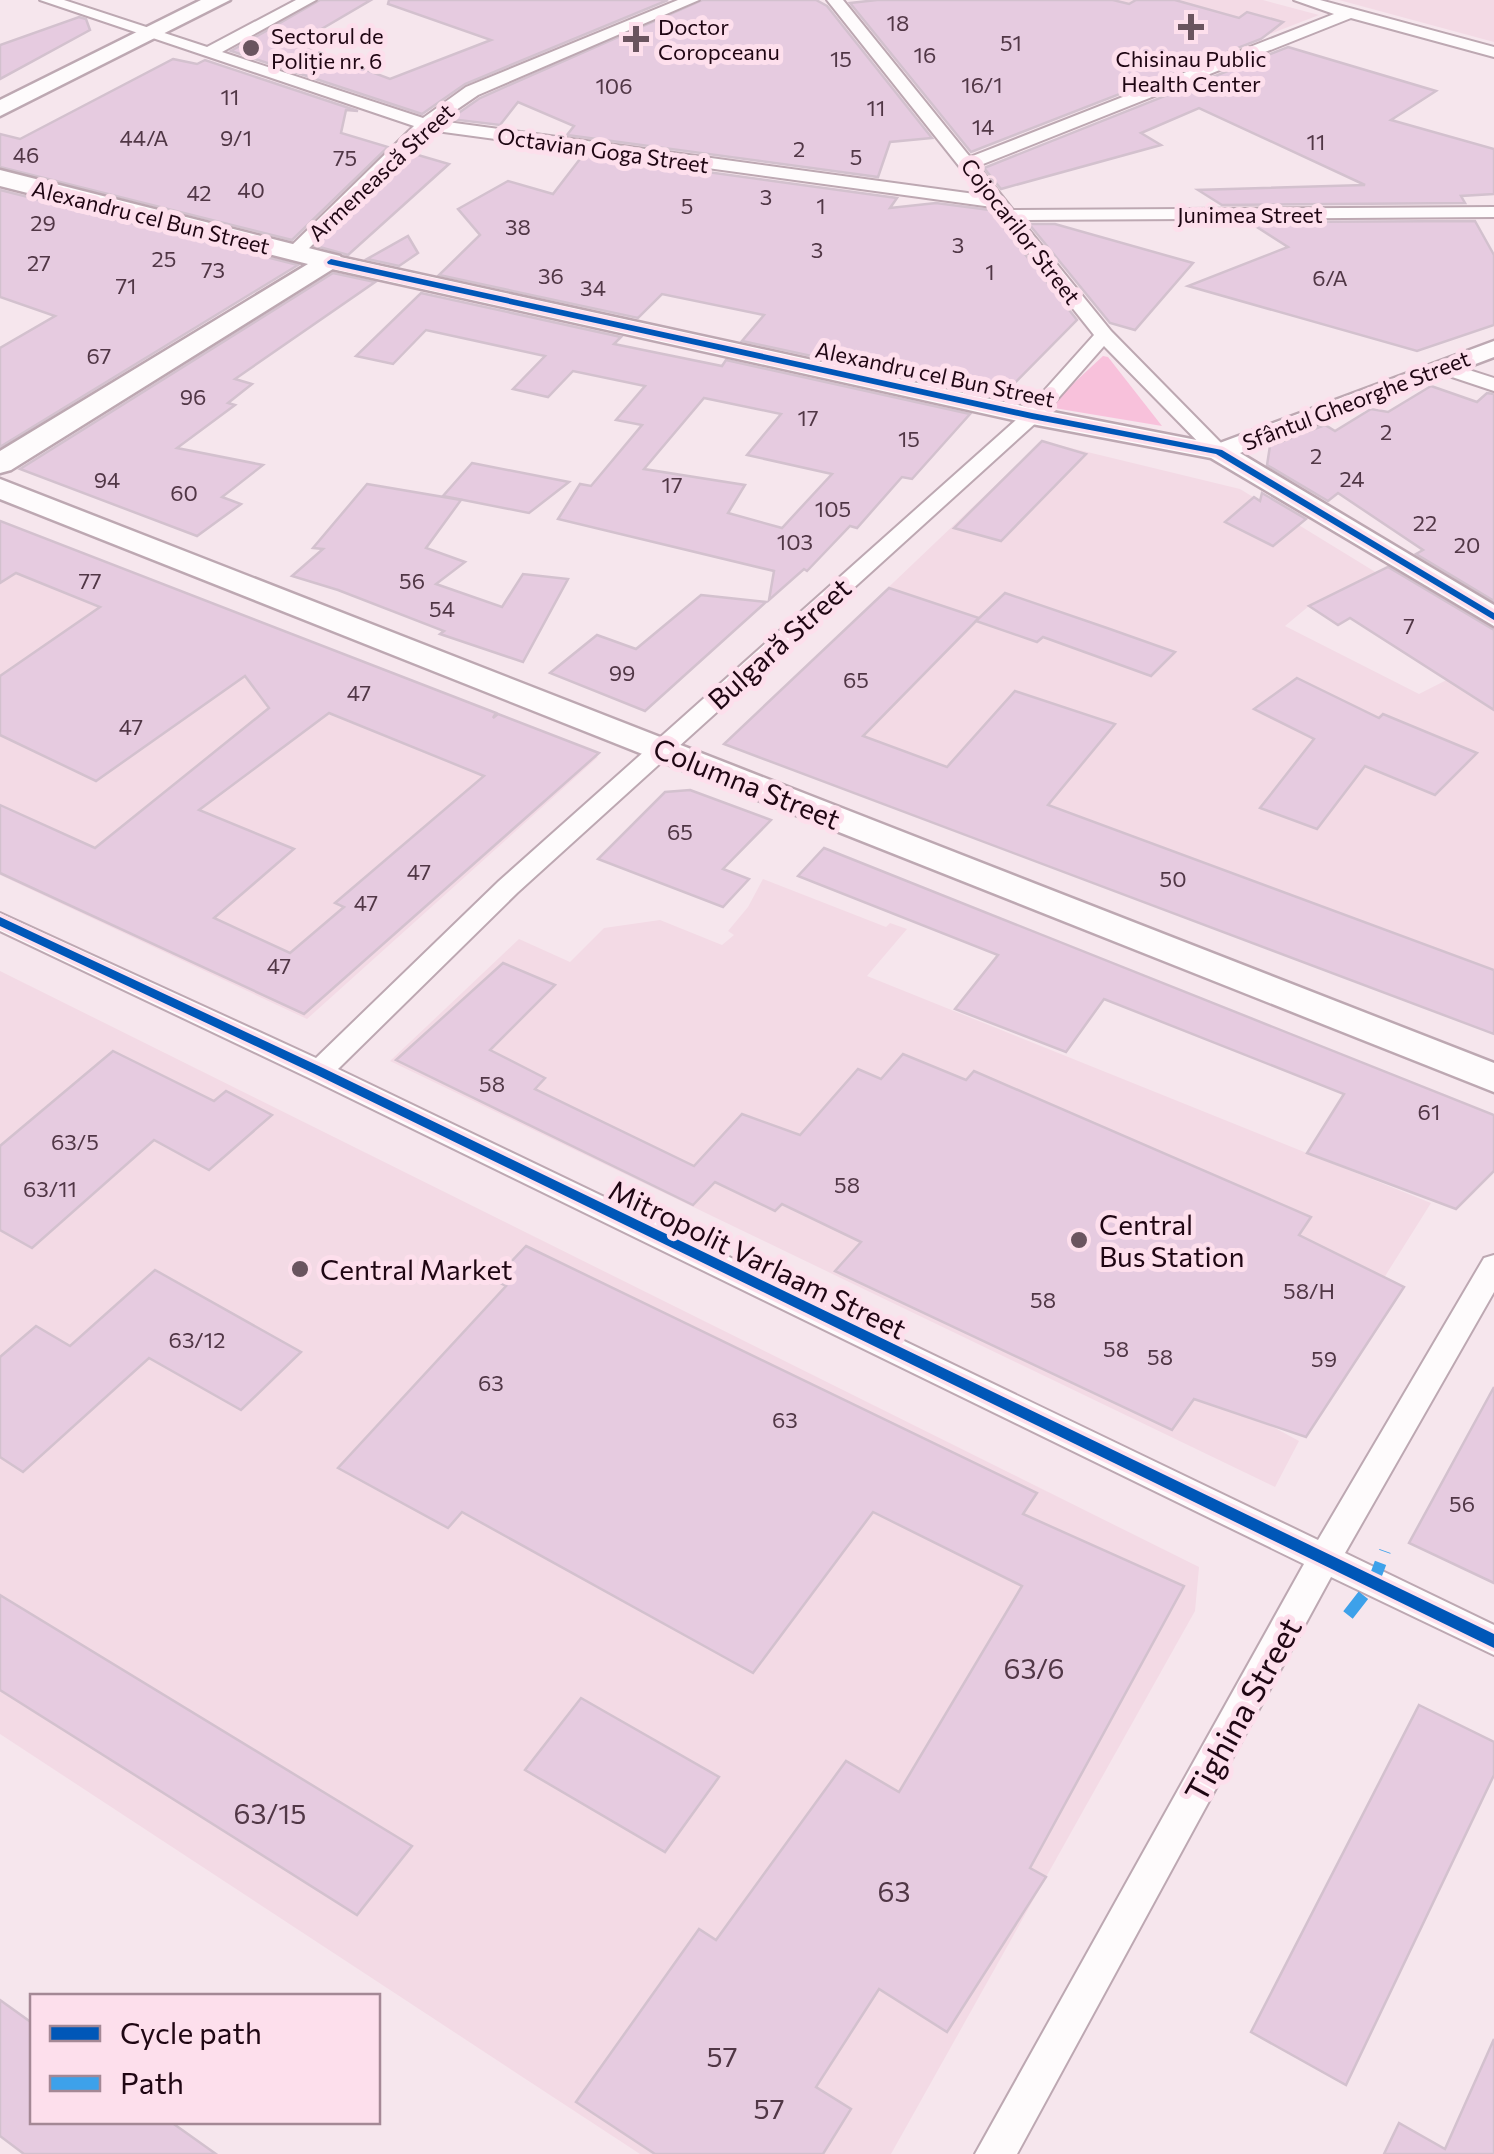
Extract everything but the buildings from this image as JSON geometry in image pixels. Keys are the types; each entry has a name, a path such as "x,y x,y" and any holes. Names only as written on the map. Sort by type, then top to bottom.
{"main road":[{"path":"0,109 219,0"},
{"name":"Alexandru cel Bun Street","path":"0,178 330,262"},
{"name":"Armenească Street","path":"0,464 330,262"},
{"name":"Columna Street","path":"0,488 1494,1078"}],"street":[{"name":"Octavian Goga Street","path":"48,0 425,124 1001,209"},
{"path":"210,52 308,0"},
{"name":"Armenească Street","path":"294,253 425,124 486,82 691,0"},
{"name":"Cojocarilor Street","path":"835,0 1104,335 1219,452"},
{"path":"1302,0 1494,52"},
{"path":"968,164 1350,13"},
{"name":"Junimea Street","path":"1001,209 1494,212"},
{"name":"Alexandru cel Bun Street","path":"330,262 1032,416 1219,452 1494,617"},
{"name":"Bulgară Street","path":"319,1071 508,887 1032,416 1104,335"},
{"name":"Sfântul Gheorghe Street","path":"1219,452 1494,348"},
{"path":"1444,368 1494,385"},
{"name":"Mitropolit Varlaam Street","path":"0,921 319,1071 1494,1641"},
{"name":"Tighina Street","path":"996,2154 1323,1561 1494,1266"}],"shaded area":[{"name":"Chisinau Public Health Center","path":"1007,0 1263,0 1319,15 1218,54"},
{"path":"1339,0 1494,0 1494,42"},
{"path":"1103,356 1108,357 1162,426 1048,407"},
{"path":"1042,441 1240,489 1377,573 1309,606 1285,626 1419,694 1494,656 1494,1034 724,744"},
{"path":"0,521 598,757 307,1019 0,875"},
{"path":"763,879 886,927 890,923 907,929 867,976 1431,1203 1382,1281 1249,1414 1299,1441 1275,1487 390,1061 519,939 570,962 604,928 660,920 722,945 734,935 728,931 748,907"},
{"name":"Central Market","path":"0,971 1199,1567 1195,1611 891,2154 640,2154 0,1734"}],"marked path":[{"path":"1348,1615 1373,1583 1385,1551"}],"cycle path":[{"path":"331,262 1032,416 1219,452 1494,617"},
{"path":"0,921 319,1071 1494,1641"}],"place":[{"name":"Chisinau Public Health Center","path":"1191,27"},
{"name":"Doctor Coropceanu","path":"636,39"},
{"name":"Sectorul de Poliție nr. 6","path":"251,48"},
{"name":"Central Bus Station","path":"1079,1240"},
{"name":"Central Market","path":"300,1269"}]}
